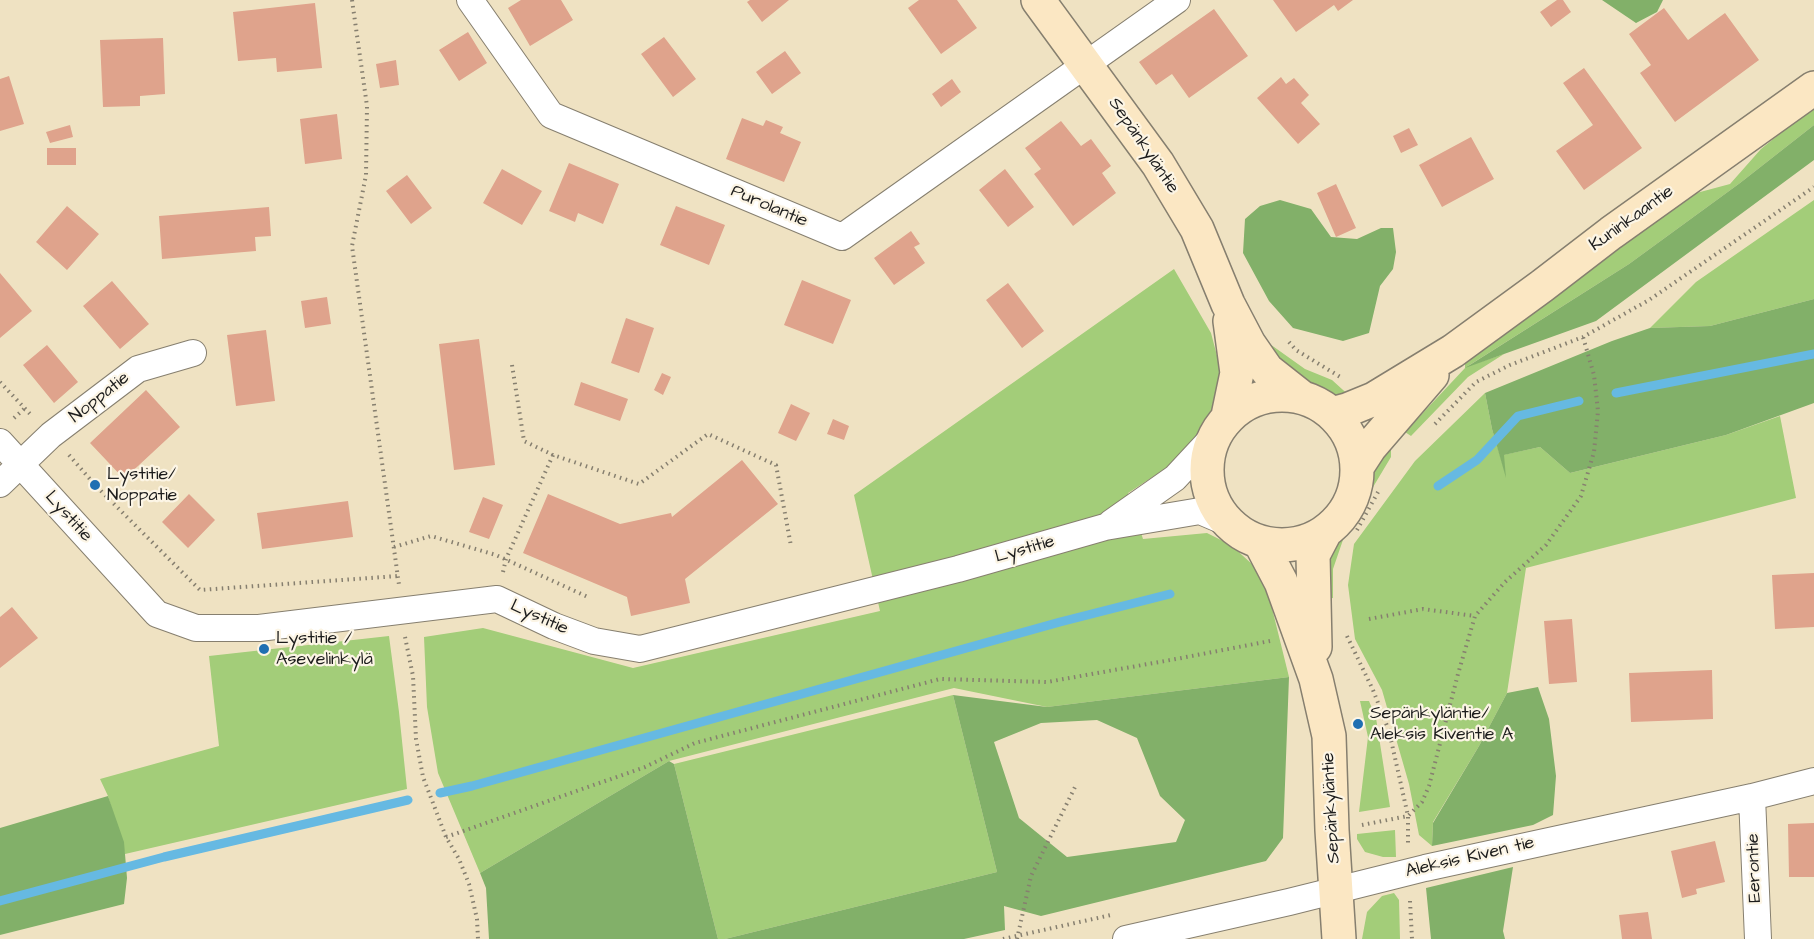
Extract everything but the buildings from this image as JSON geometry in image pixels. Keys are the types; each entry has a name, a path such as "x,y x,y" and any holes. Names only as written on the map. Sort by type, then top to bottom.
{"main road":[{"name":"Sepänkyläntie","path":"1038,0 1158,164 1197,229 1228,304 1249,344 1267,370 1300,396"},
{"name":"Kuninkaantie","path":"1332,414 1374,399 1452,351 1611,233 1814,88"},
{"name":"Sepänkyläntie","path":"1221,426 1237,373 1228,304"},
{"name":"Kuninkaantie","path":"1369,477 1370,447 1452,351"},
{"path":"1281,394 1300,396 1317,403 1332,414 1342,424 1369,477 1356,486 1350,503 1339,519 1340,533 1294,544 1277,545 1260,542 1243,535 1228,523 1215,504 1207,482 1207,459 1221,426 1244,404 1262,397 1281,394"},
{"name":"Sepänkyläntie","path":"1316,679 1313,555 1340,533"},
{"name":"Sepänkyläntie","path":"1260,542 1281,582 1316,679 1329,736 1339,939"}],"street":[{"name":"Purolantie","path":"470,0 551,115 842,237 1086,64"},
{"path":"1086,64 1177,0"},
{"name":"Noppatie","path":"0,484 51,435 138,369 193,353"},
{"name":"Lystitie","path":"1106,527 1175,478 1221,426"},
{"name":"Lystitie","path":"0,442 157,614 196,628 259,628 497,599 554,626 594,641 640,649 958,569 1106,527 1200,511 1228,523"},
{"name":"Aleksis Kiven tie","path":"1126,939 1408,872 1814,782"},
{"name":"Eerontie","path":"1752,797 1758,939"}],"path":[{"path":"0,382 95,485 200,590 398,576 352,246 366,175 367,106 352,0"},
{"path":"1430,429 1476,382 1510,365 1583,337 1649,300 1814,187"},
{"path":"1408,816 1422,802 1430,786 1475,616 1505,582 1546,545 1581,496 1594,452 1598,411 1594,375 1583,337"},
{"path":"512,366 525,441 553,455 639,484 708,434 776,465 791,546"},
{"path":"497,599 506,560 553,455"},
{"path":"1340,533 1369,477"},
{"path":"394,547 432,536 506,560 590,598"},
{"path":"1369,619 1423,609 1475,616"},
{"path":"1346,633 1373,690 1389,732 1408,816 1408,872 1412,939"},
{"path":"405,635 413,676 416,739 423,777 446,837 459,859 469,884 477,919 478,939"},
{"path":"446,837 645,767 695,743 940,679 1047,682 1275,640"},
{"path":"1017,937 1031,876 1075,787"}],"green space":[{"path":"1602,0 1663,0 1657,12 1636,23"},
{"path":"1814,106 1814,125 1740,183 1629,264 1468,366 1504,354 1468,377 1411,436 1405,432 1465,368 1465,361 1689,195 1730,184 1761,149"},
{"path":"1814,125 1814,160 1596,321 1465,368 1629,264 1740,183"},
{"path":"1280,200 1311,209 1331,237 1357,239 1381,228 1393,228 1396,252 1393,269 1380,286 1369,333 1343,341 1293,328 1269,301 1243,253 1245,219 1260,206"},
{"path":"1814,200 1814,299 1710,326 1650,328 1696,282"},
{"path":"1174,269 1211,333 1221,371 1223,402 1213,425 1171,465 1128,493 1143,539 1207,533 1231,545 1253,565 1268,592 1289,677 1047,707 954,688 669,761 480,873 438,773 427,707 424,637 483,628 633,668 880,611 854,495"},
{"path":"1814,299 1814,403 1726,435 1570,473 1540,447 1504,455 1506,478 1492,429 1485,393 1612,341 1650,328 1710,326"},
{"path":"1267,342 1305,369 1332,380 1353,399 1328,402 1311,396 1291,377"},
{"path":"1485,393 1492,429 1505,472 1503,455 1540,447 1570,473 1726,435 1780,416 1796,498 1526,568 1507,693 1479,746 1433,822 1432,846 1419,835 1409,784 1382,690 1355,639 1348,585 1354,544 1415,461"},
{"path":"1391,447 1391,457 1345,534 1333,569 1333,598 1322,600 1327,550 1356,507 1372,473"},
{"path":"389,636 407,789 125,854 108,796 100,779 219,746 209,656"},
{"path":"1289,677 1283,838 1266,861 1041,916 1004,906 1005,930 964,939 725,939 997,872 953,695 1047,707","holes":["1097,720 1137,738 1160,796 1185,820 1176,842 1067,857 1019,818 994,742 1041,723"]},
{"path":"1538,687 1549,719 1556,776 1553,815 1533,825 1432,846 1433,823 1479,746 1507,693"},
{"path":"953,695 997,872 718,939 674,764"},
{"path":"1360,701 1369,701 1376,718 1390,807 1359,812 1368,737"},
{"path":"669,761 674,764 718,939 489,939 486,888 480,873"},
{"path":"108,796 124,842 127,878 124,904 0,935 0,828"},
{"path":"1395,830 1396,857 1383,857 1365,852 1357,839 1357,834"},
{"path":"1513,867 1503,931 1505,939 1431,939 1426,888"},
{"path":"1394,893 1399,900 1400,939 1362,939 1367,912 1382,896"}],"waterway":[{"path":"1616,393 1814,354"},
{"path":"1438,486 1477,460 1518,416 1579,401"},
{"path":"440,793 1060,622 1170,594"},
{"path":"0,901 164,857 408,800"}],"place":[{"name":"Lystitie/ Noppatie","path":"95,485"},
{"name":"Lystitie / Asevelinkylä","path":"264,649"},
{"name":"Sepänkyläntie/ Aleksis Kiventie A","path":"1358,724"}]}
